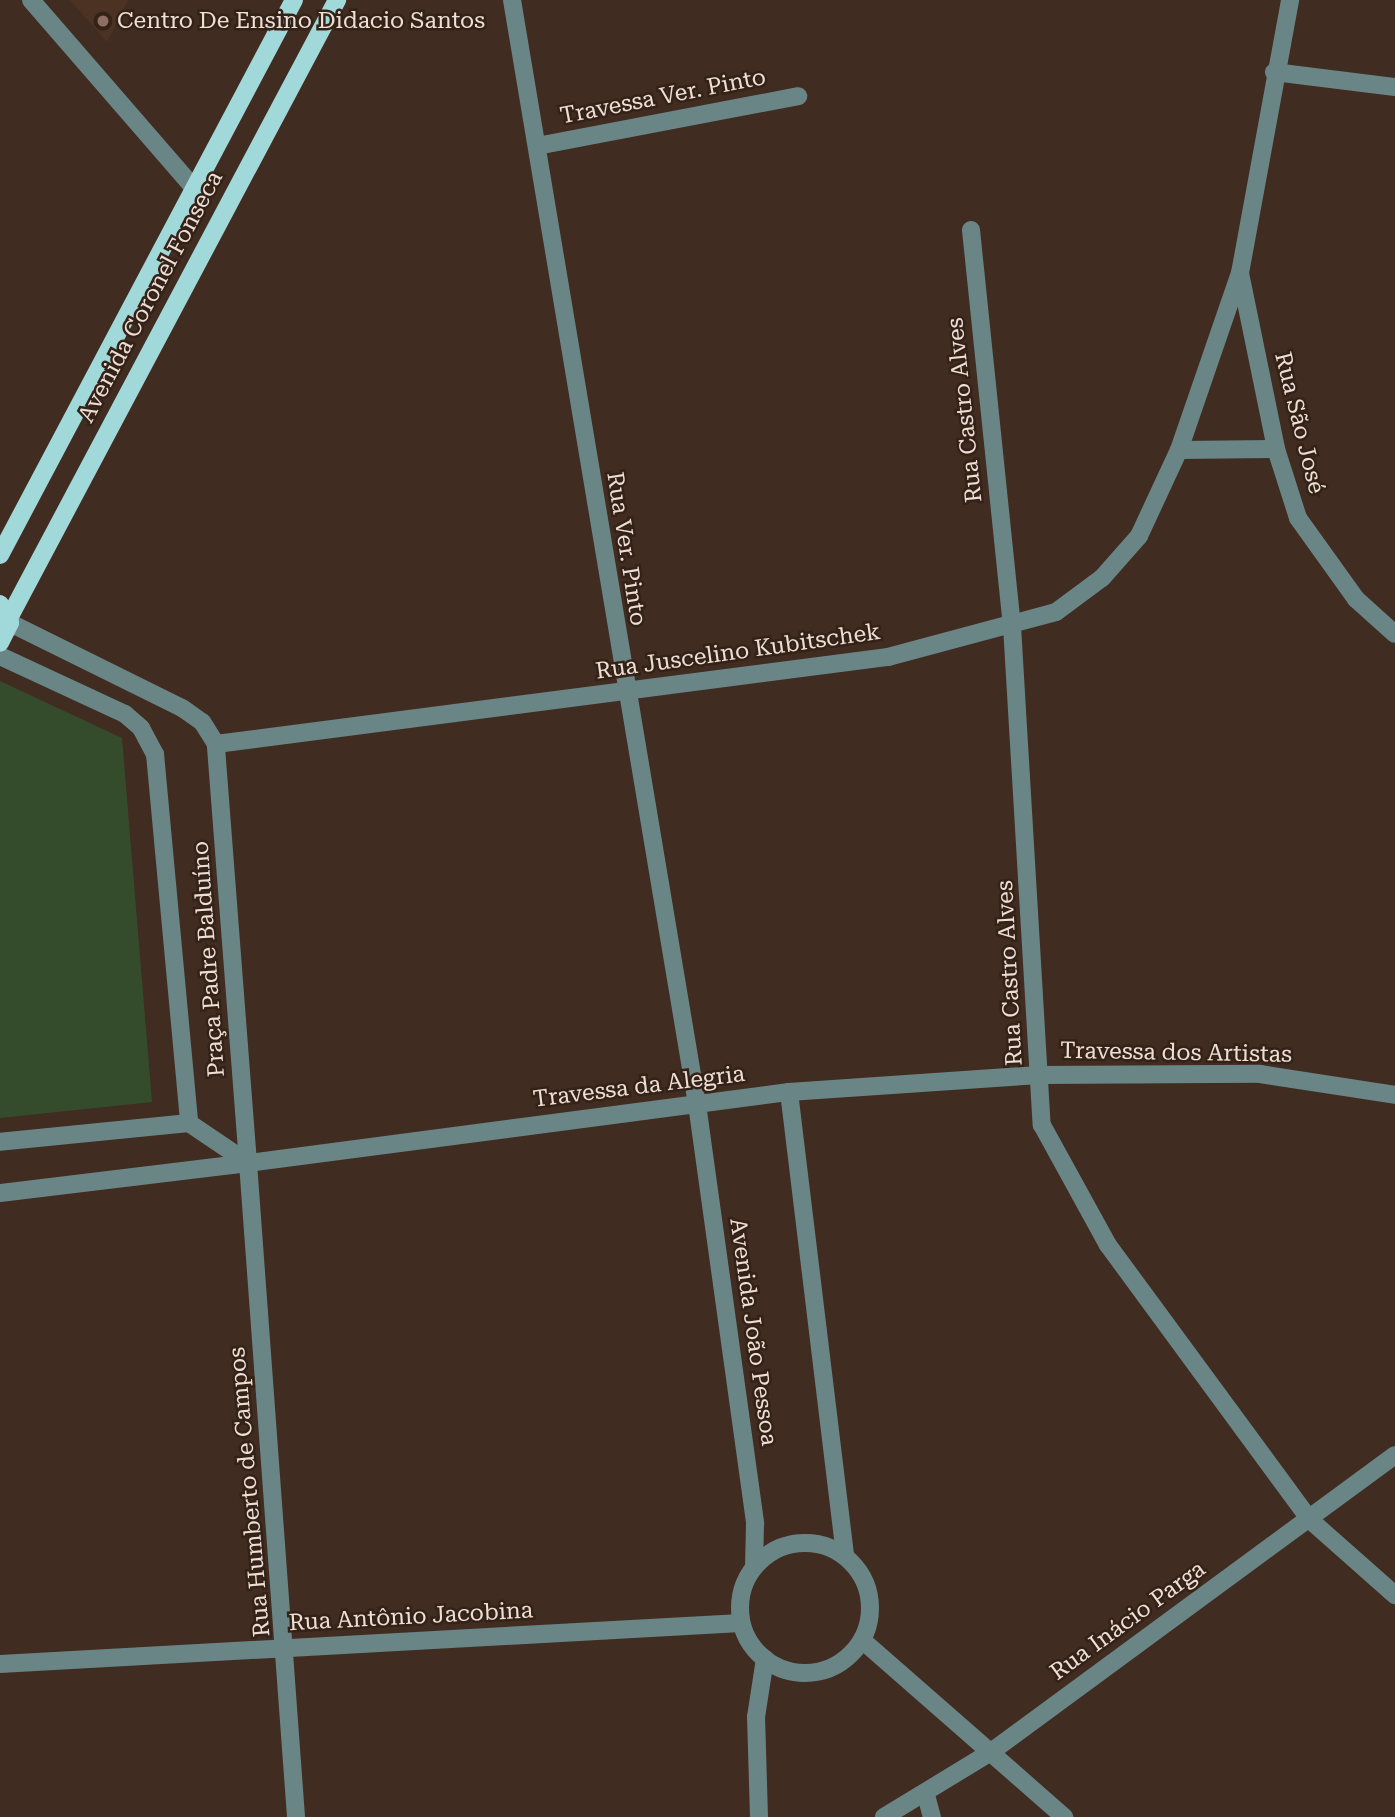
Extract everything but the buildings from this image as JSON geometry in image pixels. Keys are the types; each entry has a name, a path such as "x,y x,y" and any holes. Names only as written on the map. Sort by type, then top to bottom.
{"main road":[{"name":"Avenida Coronel Fonseca","path":"0,555 294,0"},
{"name":"Avenida Coronel Fonseca","path":"7,615 337,0"},
{"path":"0,643 7,615"}],"street":[{"path":"31,0 195,189"},
{"name":"Rua Ver. Pinto","path":"512,0 624,692 697,1104"},
{"name":"Rua Juscelino Kubitschek","path":"216,744 888,657 1012,626 1056,612 1118,562 1153,513 1179,450 1240,273 1274,72 1290,0"},
{"path":"1274,72 1395,87"},
{"name":"Travessa Ver. Pinto","path":"537,146 798,96"},
{"name":"Rua Castro Alves","path":"971,230 1012,626 1042,1125 1078,1199 1309,1519 1395,1595"},
{"name":"Rua São José","path":"1240,273 1276,449 1298,518 1356,599 1395,634"},
{"path":"1179,450 1276,449"},
{"path":"7,615 183,708 202,722 216,744"},
{"name":"Praça Padre Balduíno","path":"0,656 125,714 141,728 155,754 189,1124"},
{"name":"Praça Padre Balduíno","path":"216,744 248,1163"},
{"name":"Travessa dos Artistas","path":"1039,1075 1260,1074 1395,1094"},
{"name":"Travessa da Alegria","path":"248,1163 789,1092 1039,1075"},
{"path":"789,1092 845,1555"},
{"name":"Avenida João Pessoa","path":"697,1104 755,1524 754,1567"},
{"path":"0,1142 189,1124 248,1163"},
{"path":"0,1193 248,1163"},
{"name":"Rua Humberto de Campos","path":"248,1163 287,1648 296,1817"},
{"name":"Rua Inácio Parga","path":"884,1817 926,1795 991,1752 1395,1455"},
{"path":"807,1542 845,1555 858,1568 871,1602 862,1640 829,1669 785,1670 765,1659 741,1623 740,1603 754,1567 769,1553 807,1542"},
{"name":"Rua Antônio Jacobina","path":"0,1664 741,1623"},
{"path":"862,1640 1064,1817"},
{"path":"759,1817 756,1717 765,1659"},
{"path":"926,1795 932,1817"}],"shaded area":[{"name":"Centro De Ensino Didacio Santos","path":"70,0 128,0 107,42"}],"green space":[{"path":"0,681 122,738 152,1102 0,1118"}],"place":[{"name":"Centro De Ensino Didacio Santos","path":"103,21"}]}
